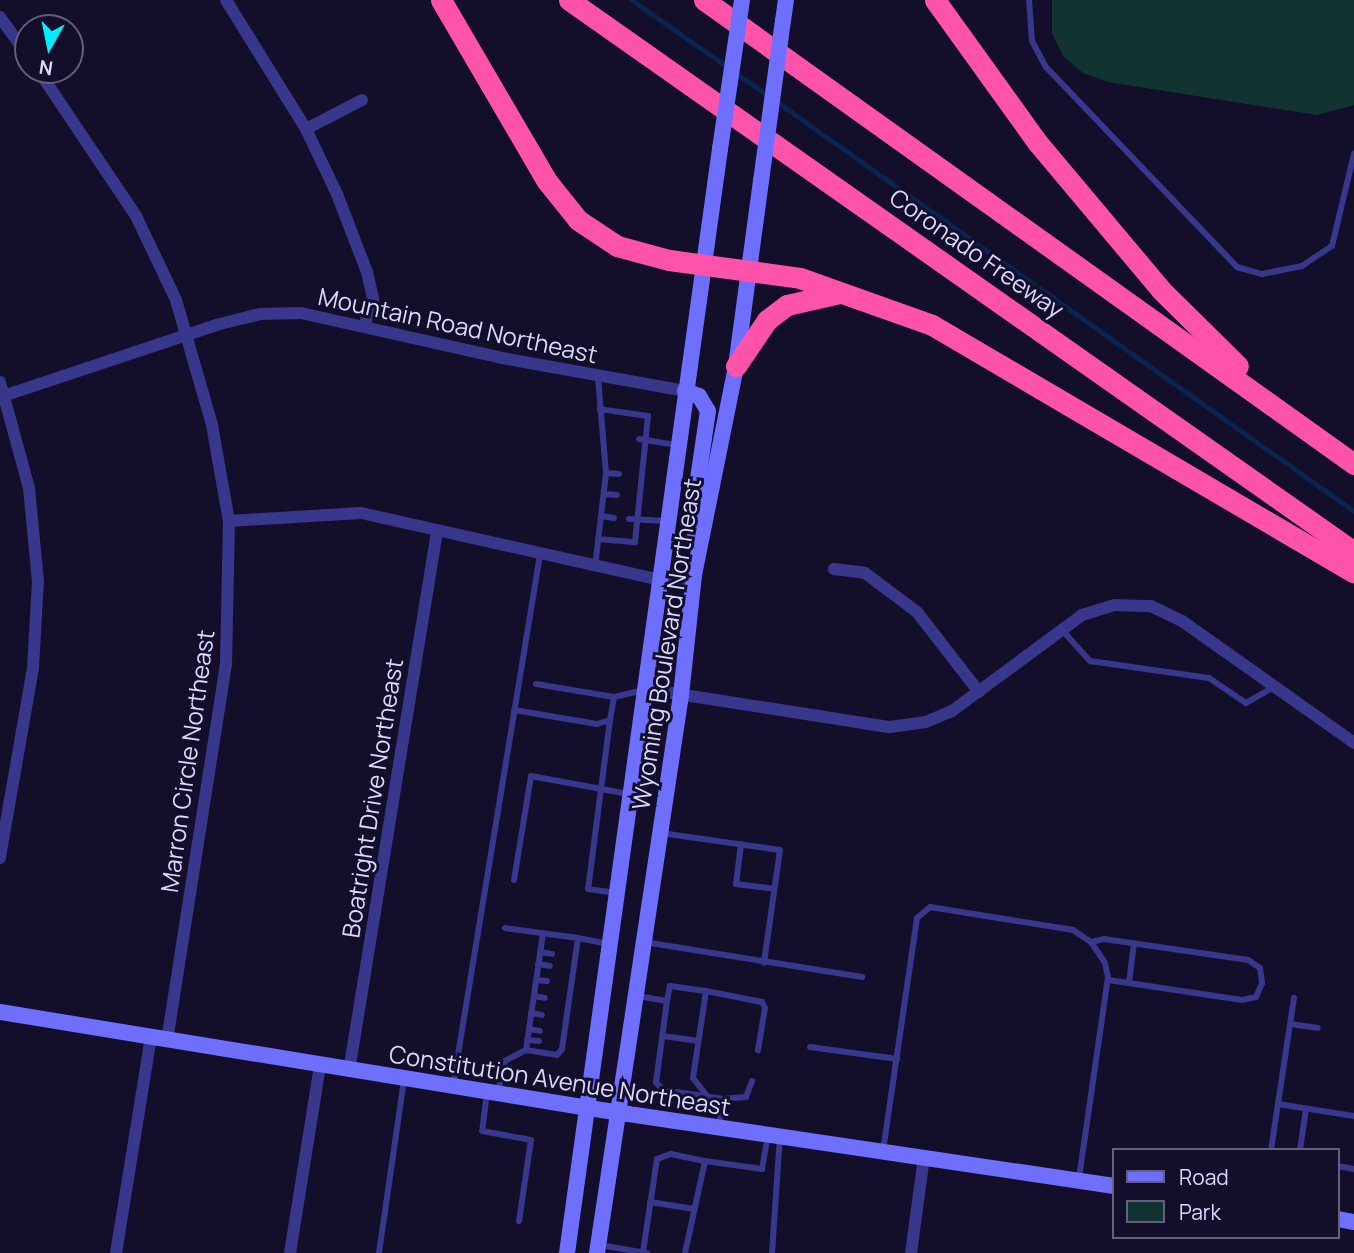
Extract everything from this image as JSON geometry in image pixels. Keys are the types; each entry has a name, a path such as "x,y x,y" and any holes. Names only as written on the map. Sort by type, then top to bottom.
{"highway":[{"path":"441,0 546,180 578,219 617,246 701,265 748,270 848,292 932,325 1354,573"},
{"name":"Coronado Freeway","path":"569,0 1354,552"},
{"name":"Coronado Freeway","path":"704,0 1350,461"},
{"path":"935,0 1037,142 1161,290 1204,337 1350,461"},
{"path":"736,366 767,320 787,305 848,292"}],"main road":[{"name":"Wyoming Boulevard Northeast","path":"566,1253 634,794 701,265 742,0"},
{"name":"Wyoming Boulevard Northeast","path":"597,1249 681,695 694,581 736,366 786,0"},
{"path":"685,391 699,396 708,411 695,499 694,581"},
{"name":"Constitution Avenue Northeast","path":"0,1012 452,1087 1112,1186"}],"street":[{"path":"226,0 306,130 367,272 373,299 365,324"},
{"path":"0,17 14,36"},
{"name":"Marron Circle Northeast","path":"47,84 136,216 187,334 212,425 229,521 226,664 159,1039 116,1253"},
{"path":"306,130 362,100"},
{"name":"Mountain Road Northeast","path":"2,396 187,334 260,314 301,313 365,324 625,383 685,391"},
{"path":"0,382 29,488 38,581 33,668 0,858"},
{"path":"229,521 361,513 659,581 694,581"},
{"name":"Boatright Drive Northeast","path":"349,1070 438,532"},
{"path":"834,569 865,573 918,612 979,692"},
{"path":"646,689 890,727 932,720 979,692 1082,615 1115,605 1150,606 1182,621 1354,743"},
{"path":"290,1253 320,1065"},
{"path":"911,1253 924,1157"}],"lane":[{"path":"1029,0 1032,41 1046,67 1237,267 1262,274 1302,266 1332,246 1354,154"},
{"path":"595,567 606,473 598,377"},
{"path":"598,539 635,542 638,477 648,416 599,408"},
{"path":"643,439 678,445"},
{"path":"606,473 619,474"},
{"path":"604,494 617,495"},
{"path":"601,516 614,518"},
{"path":"629,519 668,521"},
{"path":"452,1087 540,555"},
{"path":"1062,630 1090,661 1209,678 1246,703 1274,687"},
{"path":"536,684 614,697 646,689"},
{"path":"614,697 588,889 618,894"},
{"path":"514,710 597,724 610,720"},
{"path":"514,880 531,776 634,794"},
{"path":"660,833 780,850 764,963"},
{"path":"741,844 736,884 774,889"},
{"path":"883,1151 917,918 926,908 1063,927 1091,942 1105,963 1108,980 1079,1180"},
{"path":"505,928 611,944"},
{"path":"526,1050 543,933"},
{"path":"519,1222 531,1140 482,1131 492,1093 505,1060 526,1050 557,1055 563,1045 578,938"},
{"path":"1091,942 1104,939 1248,960 1260,968 1262,983 1256,996 1241,1000 1108,980"},
{"path":"644,942 739,955 764,963 862,977"},
{"path":"1129,984 1134,943"},
{"path":"540,951 552,954"},
{"path":"567,956 576,956"},
{"path":"538,964 550,966"},
{"path":"565,968 574,969"},
{"path":"536,980 547,981"},
{"path":"563,984 572,985"},
{"path":"752,1081 746,1097 723,1099 663,1090 656,1082 670,986 762,1002 765,1008 758,1050"},
{"path":"706,991 694,1078 707,1096"},
{"path":"534,996 545,998"},
{"path":"636,996 667,1001"},
{"path":"1271,1148 1294,998"},
{"path":"560,1000 569,1001"},
{"path":"531,1013 542,1015"},
{"path":"558,1017 567,1018"},
{"path":"1290,1024 1318,1028"},
{"path":"529,1029 540,1031"},
{"path":"555,1033 564,1035"},
{"path":"663,1036 699,1041"},
{"path":"527,1040 538,1041"},
{"path":"554,1044 563,1045"},
{"path":"810,1047 897,1059"},
{"path":"379,1253 404,1079"},
{"path":"719,1127 723,1099"},
{"path":"1278,1104 1354,1116"},
{"path":"1300,1148 1306,1109"},
{"path":"597,1249 645,1253 657,1159 671,1154 762,1169 774,1135"},
{"path":"772,1253 774,1135"},
{"path":"685,1253 705,1161"},
{"path":"650,1202 694,1209"}],"green space":[{"path":"1052,0 1354,0 1354,105 1317,115 1108,82 1083,73 1063,56 1052,33"}],"waterway":[{"path":"632,0 729,68"},
{"path":"736,73 769,96"},
{"path":"776,101 1354,511"}]}
